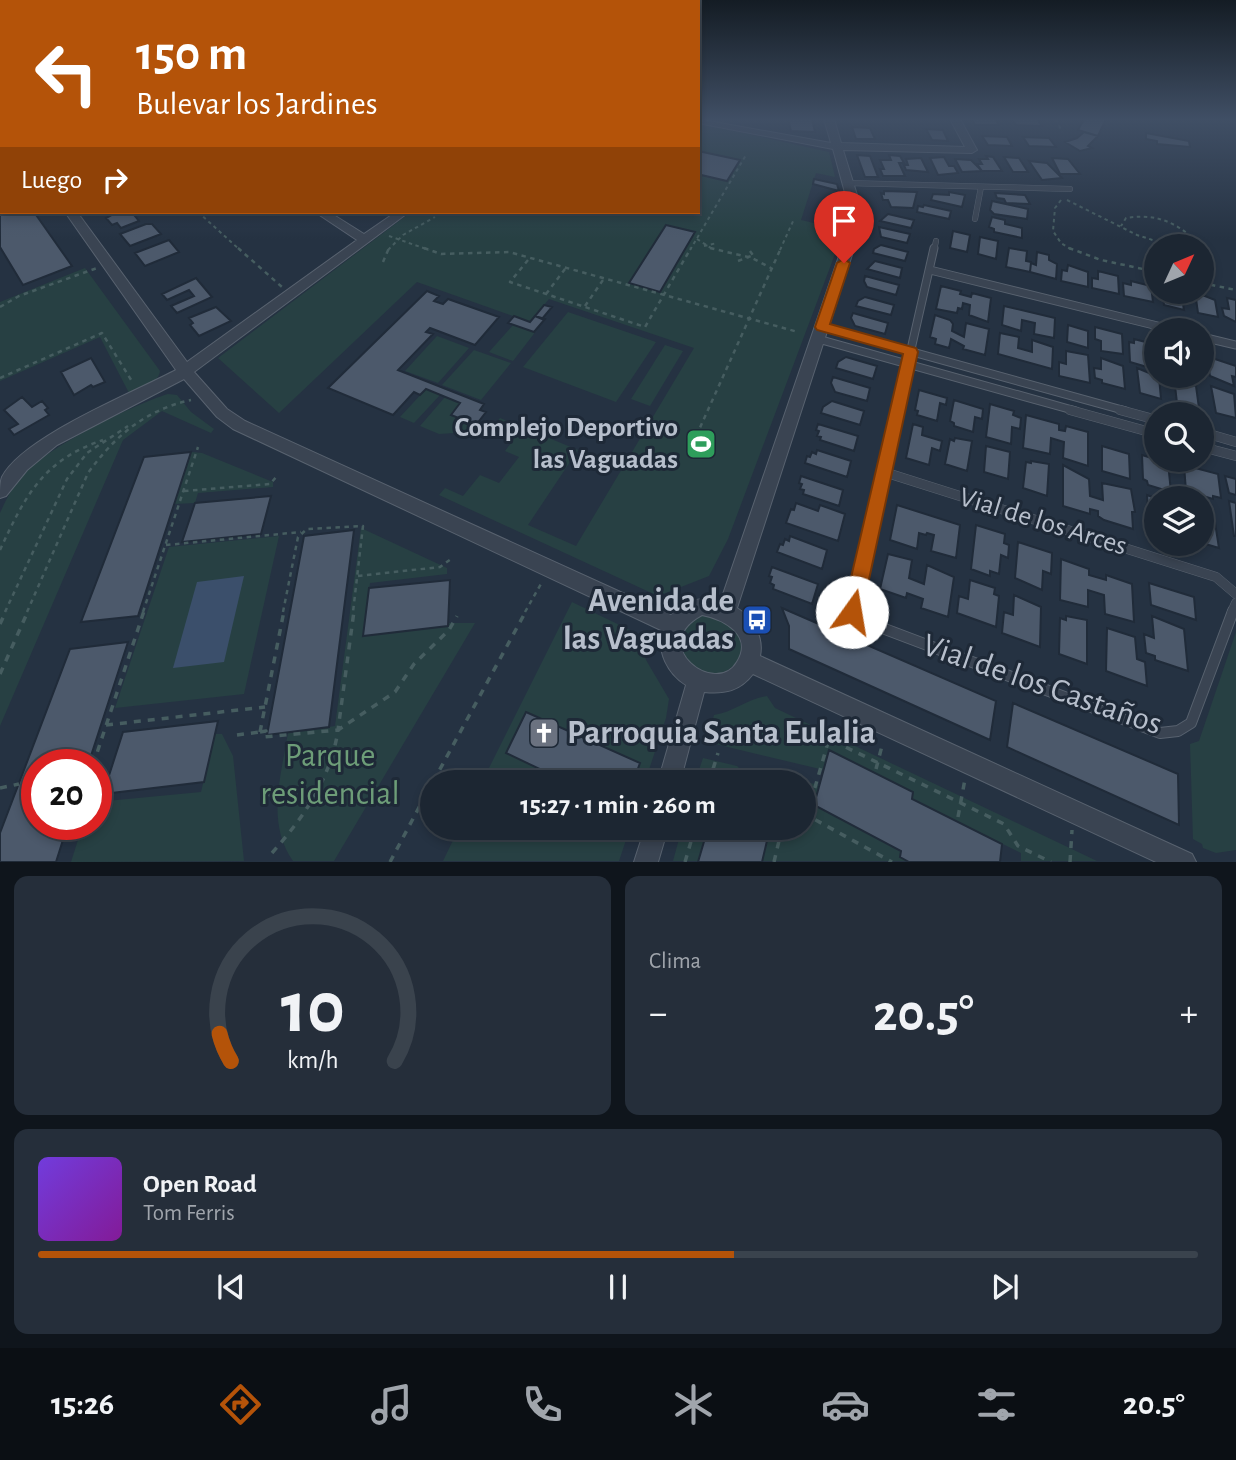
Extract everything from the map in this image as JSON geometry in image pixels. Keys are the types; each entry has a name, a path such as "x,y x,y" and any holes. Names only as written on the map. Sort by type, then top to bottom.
{"street":[{"path":"727,610 856,224 856,211 840,159"},
{"path":"72,214 185,371 222,413 239,425 674,626"},
{"path":"325,214 371,235"},
{"path":"0,491 21,465 51,441 185,371 399,214"},
{"path":"715,606 727,610 746,626 751,638 750,662 735,680 710,684 697,681 677,663 672,650 674,626 690,609 715,606"},
{"path":"750,662 1074,811 1162,855 1184,862"},
{"path":"672,770 697,681"},
{"path":"646,862 652,840"}],"lane":[{"path":"847,183 1070,189"},
{"path":"975,219 981,187"},
{"path":"884,472 936,241"},
{"path":"930,270 1144,323"},
{"path":"820,333 911,352 1144,416"},
{"path":"820,333 908,364 1144,430"},
{"path":"1214,340 1236,345"},
{"path":"1214,436 1236,442"},
{"path":"1214,450 1236,456"},
{"name":"Vial de los Arces","path":"884,472 1216,577 1236,594"},
{"name":"Vial de los Castaños","path":"884,472 852,612 861,620 1160,733 1178,731 1191,723 1236,603"}],"path":[{"path":"529,260 510,282 645,327 743,159"},
{"path":"1121,226 1126,218 1150,217 1169,221 1188,234 1182,245 1172,246 1090,214 1073,201 1058,200 1056,204 1053,234 1067,247 1084,255 1144,269"},
{"path":"200,214 290,295"},
{"path":"383,262 385,250 423,222 435,217"},
{"path":"689,452 794,219"},
{"path":"371,235 400,239 441,254 509,252 529,260 798,332"},
{"path":"696,239 710,254"},
{"path":"706,247 717,243"},
{"path":"706,247 751,256 771,268"},
{"path":"750,251 755,258"},
{"path":"738,261 751,256"},
{"path":"0,307 42,286 108,265"},
{"path":"546,294 565,269"},
{"path":"584,306 603,280"},
{"path":"1214,285 1236,290"},
{"path":"0,378 102,333 140,395"},
{"path":"0,624 67,479 86,453 139,419 175,403 209,398"},
{"path":"0,674 88,472 108,444 139,419"},
{"path":"0,550 35,485 58,458 81,446 105,440"},
{"path":"98,749 198,446"},
{"path":"184,491 270,484 277,476"},
{"path":"166,545 358,524 363,526 338,730 329,764 311,801 289,834 272,853"},
{"path":"260,732 298,537 302,532"},
{"path":"358,576 440,567 451,559"},
{"path":"440,770 550,568"},
{"path":"237,735 266,731 264,737 338,730 395,692 414,664 449,630 457,615"},
{"path":"106,725 265,707"},
{"path":"876,769 887,725"},
{"path":"816,780 829,739 1004,824 1018,846 1051,862"},
{"path":"713,770 718,753"},
{"path":"958,817 968,762"},
{"path":"0,788 19,784"},
{"path":"265,793 290,803 311,801"},
{"path":"390,862 420,807"},
{"path":"1070,862 1074,811"},
{"path":"816,820 892,862"},
{"path":"685,862 691,840"},
{"path":"774,862 779,840"}],"green space":[{"name":"Complejo Deportivo las Vaguadas","path":"700,159 831,159 835,177 816,173 801,220 844,230 728,539 709,576 658,596 439,495 445,488 463,496 480,475 499,483 519,457 505,451 514,439 491,429 500,418 578,450 528,525 576,546 694,348 549,299 530,322 417,282 279,413 218,358 408,214 700,214"},
{"path":"85,268 160,371 156,380 129,393 100,337 0,381 0,302"},
{"path":"568,312 656,342 616,402 523,367"},
{"path":"543,322 513,361 489,352 513,325 534,332"},
{"path":"437,336 469,348 438,383 405,371"},
{"path":"665,345 683,351 650,406 631,399"},
{"path":"474,350 511,363 481,400 442,385"},
{"path":"426,389 440,395 414,423 400,417"},
{"path":"168,394 177,395 191,412 214,429 211,433 162,411 123,440 0,726 0,513 7,498 22,476 50,452 113,417"},
{"path":"445,397 460,403 451,415 476,425 470,432 439,434 420,426"},
{"path":"191,452 202,453 273,482 273,487 198,493 195,503 174,504"},
{"name":"Parque residencial","path":"361,528 447,568 447,574 370,583 363,636 448,626 448,623 475,623 334,861 293,861 280,831 278,815 279,782 288,733 335,726"},
{"path":"279,536 244,694 115,708 169,547"},
{"path":"572,602 634,632 640,639 646,660 669,699 666,718 649,770 488,770"},
{"path":"709,615 730,623 740,633 743,645 733,666 723,673 711,675 698,671 687,659 682,644 685,628 700,616"},
{"path":"1236,632 1236,850 1216,853 1203,848 1202,844 1193,839 1190,744 1199,741"},
{"path":"767,696 775,708 1097,861 1021,861 1021,853 912,799 913,792 830,751 824,770 707,742 714,715"},
{"name":"Parque residencial","path":"215,734 222,734 233,756 244,861 71,862 78,840 112,840 112,800 201,792"},
{"path":"703,758 737,766 741,770 699,770"},
{"path":"816,806 901,851 900,857 909,861 762,861 767,840 816,840"},
{"path":"453,840 626,840 619,861 443,861"},
{"path":"679,840 704,840 698,861 673,861"}],"water":[{"path":"244,576 224,662 173,668 197,582"}],"building":[{"path":"700,159 740,160 727,181 701,175"},
{"path":"859,159 871,159 878,177 865,177"},
{"path":"902,159 904,163 899,163 905,176 883,176 880,169 884,169 880,160"},
{"path":"906,159 922,159 928,172 906,170 904,165 908,165"},
{"path":"931,159 945,159 958,173 938,175"},
{"path":"955,159 971,160 982,171 962,172"},
{"path":"979,159 994,159 1002,171 982,171 977,164 982,164"},
{"path":"1005,159 1020,159 1028,172 1013,172"},
{"path":"1053,159 1068,159 1080,174 1060,174"},
{"path":"1029,161 1047,163 1062,178 1042,180"},
{"path":"814,179 837,184 839,191 813,184"},
{"path":"884,191 917,192 913,208 891,207 888,200 883,200 881,193 884,194"},
{"path":"949,192 965,195 962,207 931,200 933,194 949,195"},
{"path":"995,193 1025,195 1030,204 1006,203 1004,199 997,198"},
{"path":"992,201 1028,209 1027,219 994,214 990,210"},
{"path":"918,206 951,211 949,219 917,212"},
{"path":"831,212 841,213 842,224 831,223"},
{"path":"0,214 35,214 72,266 23,285 0,247"},
{"path":"113,214 139,214 135,216 139,221 121,228 117,223 112,225 106,218"},
{"path":"888,214 914,220 911,228 880,221"},
{"path":"992,217 1022,228 1022,238 994,232 994,229 989,227"},
{"path":"152,224 161,234 130,246 120,234"},
{"path":"666,225 695,232 660,292 629,283"},
{"path":"879,227 910,234 907,243 881,237"},
{"path":"953,231 970,235 967,252 950,248"},
{"path":"980,237 998,241 996,259 978,254"},
{"path":"169,240 179,252 145,266 135,253"},
{"path":"881,245 908,252 905,261 873,253 874,249"},
{"path":"1009,248 1027,251 1026,261 1031,262 1030,272 1006,267"},
{"path":"1037,252 1049,255 1049,260 1057,264 1056,279 1030,272 1031,263 1036,265"},
{"path":"875,261 902,268 900,278 867,269"},
{"path":"1068,265 1088,272 1088,287 1061,281 1062,270 1067,271"},
{"path":"1098,271 1118,276 1119,294 1092,288 1092,278 1098,279"},
{"path":"865,276 899,285 896,295 867,287"},
{"path":"196,278 212,297 177,313 171,306 194,296 189,290 167,300 162,294"},
{"path":"1131,281 1144,284 1144,300 1124,296 1123,283 1131,285"},
{"path":"941,286 961,291 960,294 971,297 972,293 991,298 988,322 969,315 970,305 963,303 962,309 958,308 957,313 936,309"},
{"path":"427,291 439,296 434,301 443,304 448,299 499,317 475,345 430,328 426,332 433,334 398,370 484,404 480,410 486,412 476,425 451,415 460,403 426,389 420,395 414,392 393,415 328,388"},
{"path":"865,297 894,305 891,315 856,306 858,301"},
{"path":"1227,298 1236,300 1236,322 1224,316 1222,308 1229,309"},
{"path":"1215,300 1218,317 1198,313 1197,304 1214,304"},
{"path":"1183,304 1184,310 1164,305"},
{"path":"544,305 552,307 542,319 535,316"},
{"path":"1004,306 1055,318 1054,338 1034,334 1035,323 1022,320 1021,331 1002,325"},
{"path":"216,307 231,321 199,336 190,325 193,323 189,318"},
{"path":"853,313 888,323 885,334 855,326 851,318"},
{"path":"935,315 950,320 953,324 952,331 964,337 966,323 989,329 985,355 963,349 964,346 951,339 949,348 935,344 936,339 930,337"},
{"path":"514,316 530,322 535,316 545,319 534,332 508,323"},
{"path":"1068,325 1088,331 1088,348 1067,342"},
{"path":"1095,327 1122,334 1123,354 1101,351 1101,341 1095,339"},
{"path":"1000,333 1019,337 1018,348 1032,352 1032,340 1053,347 1052,369 998,354"},
{"path":"1134,339 1144,342 1144,366 1130,362 1129,342 1134,343"},
{"path":"1066,351 1088,355 1090,383 1059,376 1059,362 1066,364"},
{"path":"846,357 877,366 873,379 836,368 838,362"},
{"path":"91,358 105,382 93,387 91,385 74,395 61,372"},
{"path":"1101,358 1123,366 1125,389 1102,383 1102,380 1095,378 1094,368 1101,369"},
{"path":"1214,359 1236,366 1236,377 1232,376 1234,386 1214,378"},
{"path":"1137,368 1144,371 1144,388 1160,388 1161,399 1140,393"},
{"path":"833,377 870,388 867,401 835,392 831,383"},
{"path":"1175,388 1196,388 1198,402 1177,402"},
{"path":"1211,388 1234,394 1236,418 1216,413"},
{"path":"919,390 947,398 946,405 940,403 937,421 917,415 918,411 915,410"},
{"path":"22,397 32,407 42,401 48,408 45,410 49,415 14,435 9,429 18,424 4,410"},
{"path":"954,400 983,409 982,419 975,417 973,432 954,426 950,421"},
{"path":"832,401 864,411 860,425 821,413 823,407"},
{"path":"990,404 1014,411 1013,415 1021,418 1020,429 1012,427 1011,444 986,437"},
{"path":"1026,415 1059,424 1059,430 1065,431 1066,426 1088,432 1088,466 1063,458 1064,442 1051,438 1050,454 1023,448"},
{"path":"818,424 858,436 854,451 820,440 821,437 817,436 819,431 816,430"},
{"path":"913,424 923,427 922,435 942,441 940,451 932,448 929,465 906,458"},
{"path":"955,438 972,441 967,471 945,464 950,439 954,441"},
{"path":"986,446 1010,452 1008,479 984,472"},
{"path":"1102,446 1129,454 1130,479 1102,471"},
{"path":"817,450 851,461 847,477 805,463 807,456 810,457 812,452 816,454"},
{"path":"191,452 138,616 81,622 144,457"},
{"path":"1142,455 1144,472 1169,472 1170,486 1151,486 1143,479"},
{"path":"1026,462 1049,464 1047,496 1023,488"},
{"path":"1063,465 1089,479 1090,496 1103,500 1102,483 1131,489 1135,512 1132,512 1133,529 1104,520 1098,516 1098,511 1090,509 1090,514 1063,506"},
{"path":"1185,472 1218,474 1221,498 1214,496 1214,486 1186,486"},
{"path":"801,476 843,490 839,506 803,494 804,490 800,489 802,484 799,483"},
{"path":"1225,476 1236,479 1236,495 1229,493"},
{"path":"271,496 261,534 182,542 195,503"},
{"path":"1229,501 1236,503 1236,536 1234,536"},
{"path":"796,503 818,511 820,505 845,514 838,541 786,523"},
{"path":"897,505 960,525 956,558 931,551 934,535 927,533 919,533 917,549 890,540"},
{"path":"1214,516 1219,548 1214,547"},
{"path":"976,525 1005,534 1004,543 1009,545 1008,558 1001,555 999,574 990,571 990,576 971,569"},
{"path":"354,530 329,727 267,735 304,536"},
{"path":"790,536 827,550 822,569 777,552 780,544 783,545 785,539 789,541"},
{"path":"1018,542 1052,553 1051,574 1043,571 1042,590 1015,578"},
{"path":"888,554 912,560 909,578 924,584 927,565 954,577 948,617 921,608 923,599 907,593 906,598 880,589"},
{"path":"1061,559 1089,569 1089,575 1106,580 1106,575 1132,584 1134,622 1105,614 1104,595 1088,590 1088,607 1060,600"},
{"path":"772,567 818,584 812,604 773,589 774,585 770,583 772,577 769,576"},
{"path":"450,580 448,626 363,636 369,588"},
{"path":"970,580 995,588 994,594 999,596 996,627 957,613 959,596 968,599"},
{"path":"1149,583 1194,597 1196,620 1151,605"},
{"path":"1014,595 1041,607 1040,647 1002,633 1004,612 1013,615"},
{"path":"782,608 996,701 990,740 789,649 789,626"},
{"path":"1066,616 1087,620 1087,664 1059,654 1060,618 1066,620"},
{"path":"1152,616 1184,629 1188,671 1155,660 1155,656 1146,653 1144,634 1154,638"},
{"path":"1107,628 1135,637 1137,659 1145,662 1147,686 1106,671"},
{"path":"128,642 93,749 32,749 70,649"},
{"path":"1013,703 1178,774 1179,825 1007,747"},
{"name":"Parroquia Santa Eulalia","path":"526,712 640,763 637,770 542,770 506,753"},
{"path":"218,721 204,782 112,793 112,766 123,732"},
{"path":"829,750 913,792 912,799 1002,844 1000,862 909,862 900,857 901,851 816,806"},
{"path":"21,778 21,840 63,840 56,862 0,862 0,833"},
{"path":"704,840 767,840 762,862 698,862"}],"place":[{"name":"Complejo Deportivo las Vaguadas","path":"701,444"},
{"name":"Avenida de las Vaguadas","path":"757,620"},
{"name":"Parroquia Santa Eulalia","path":"544,733"}],"route":[{"path":"844,263 822,327 911,352 852,612"}]}
